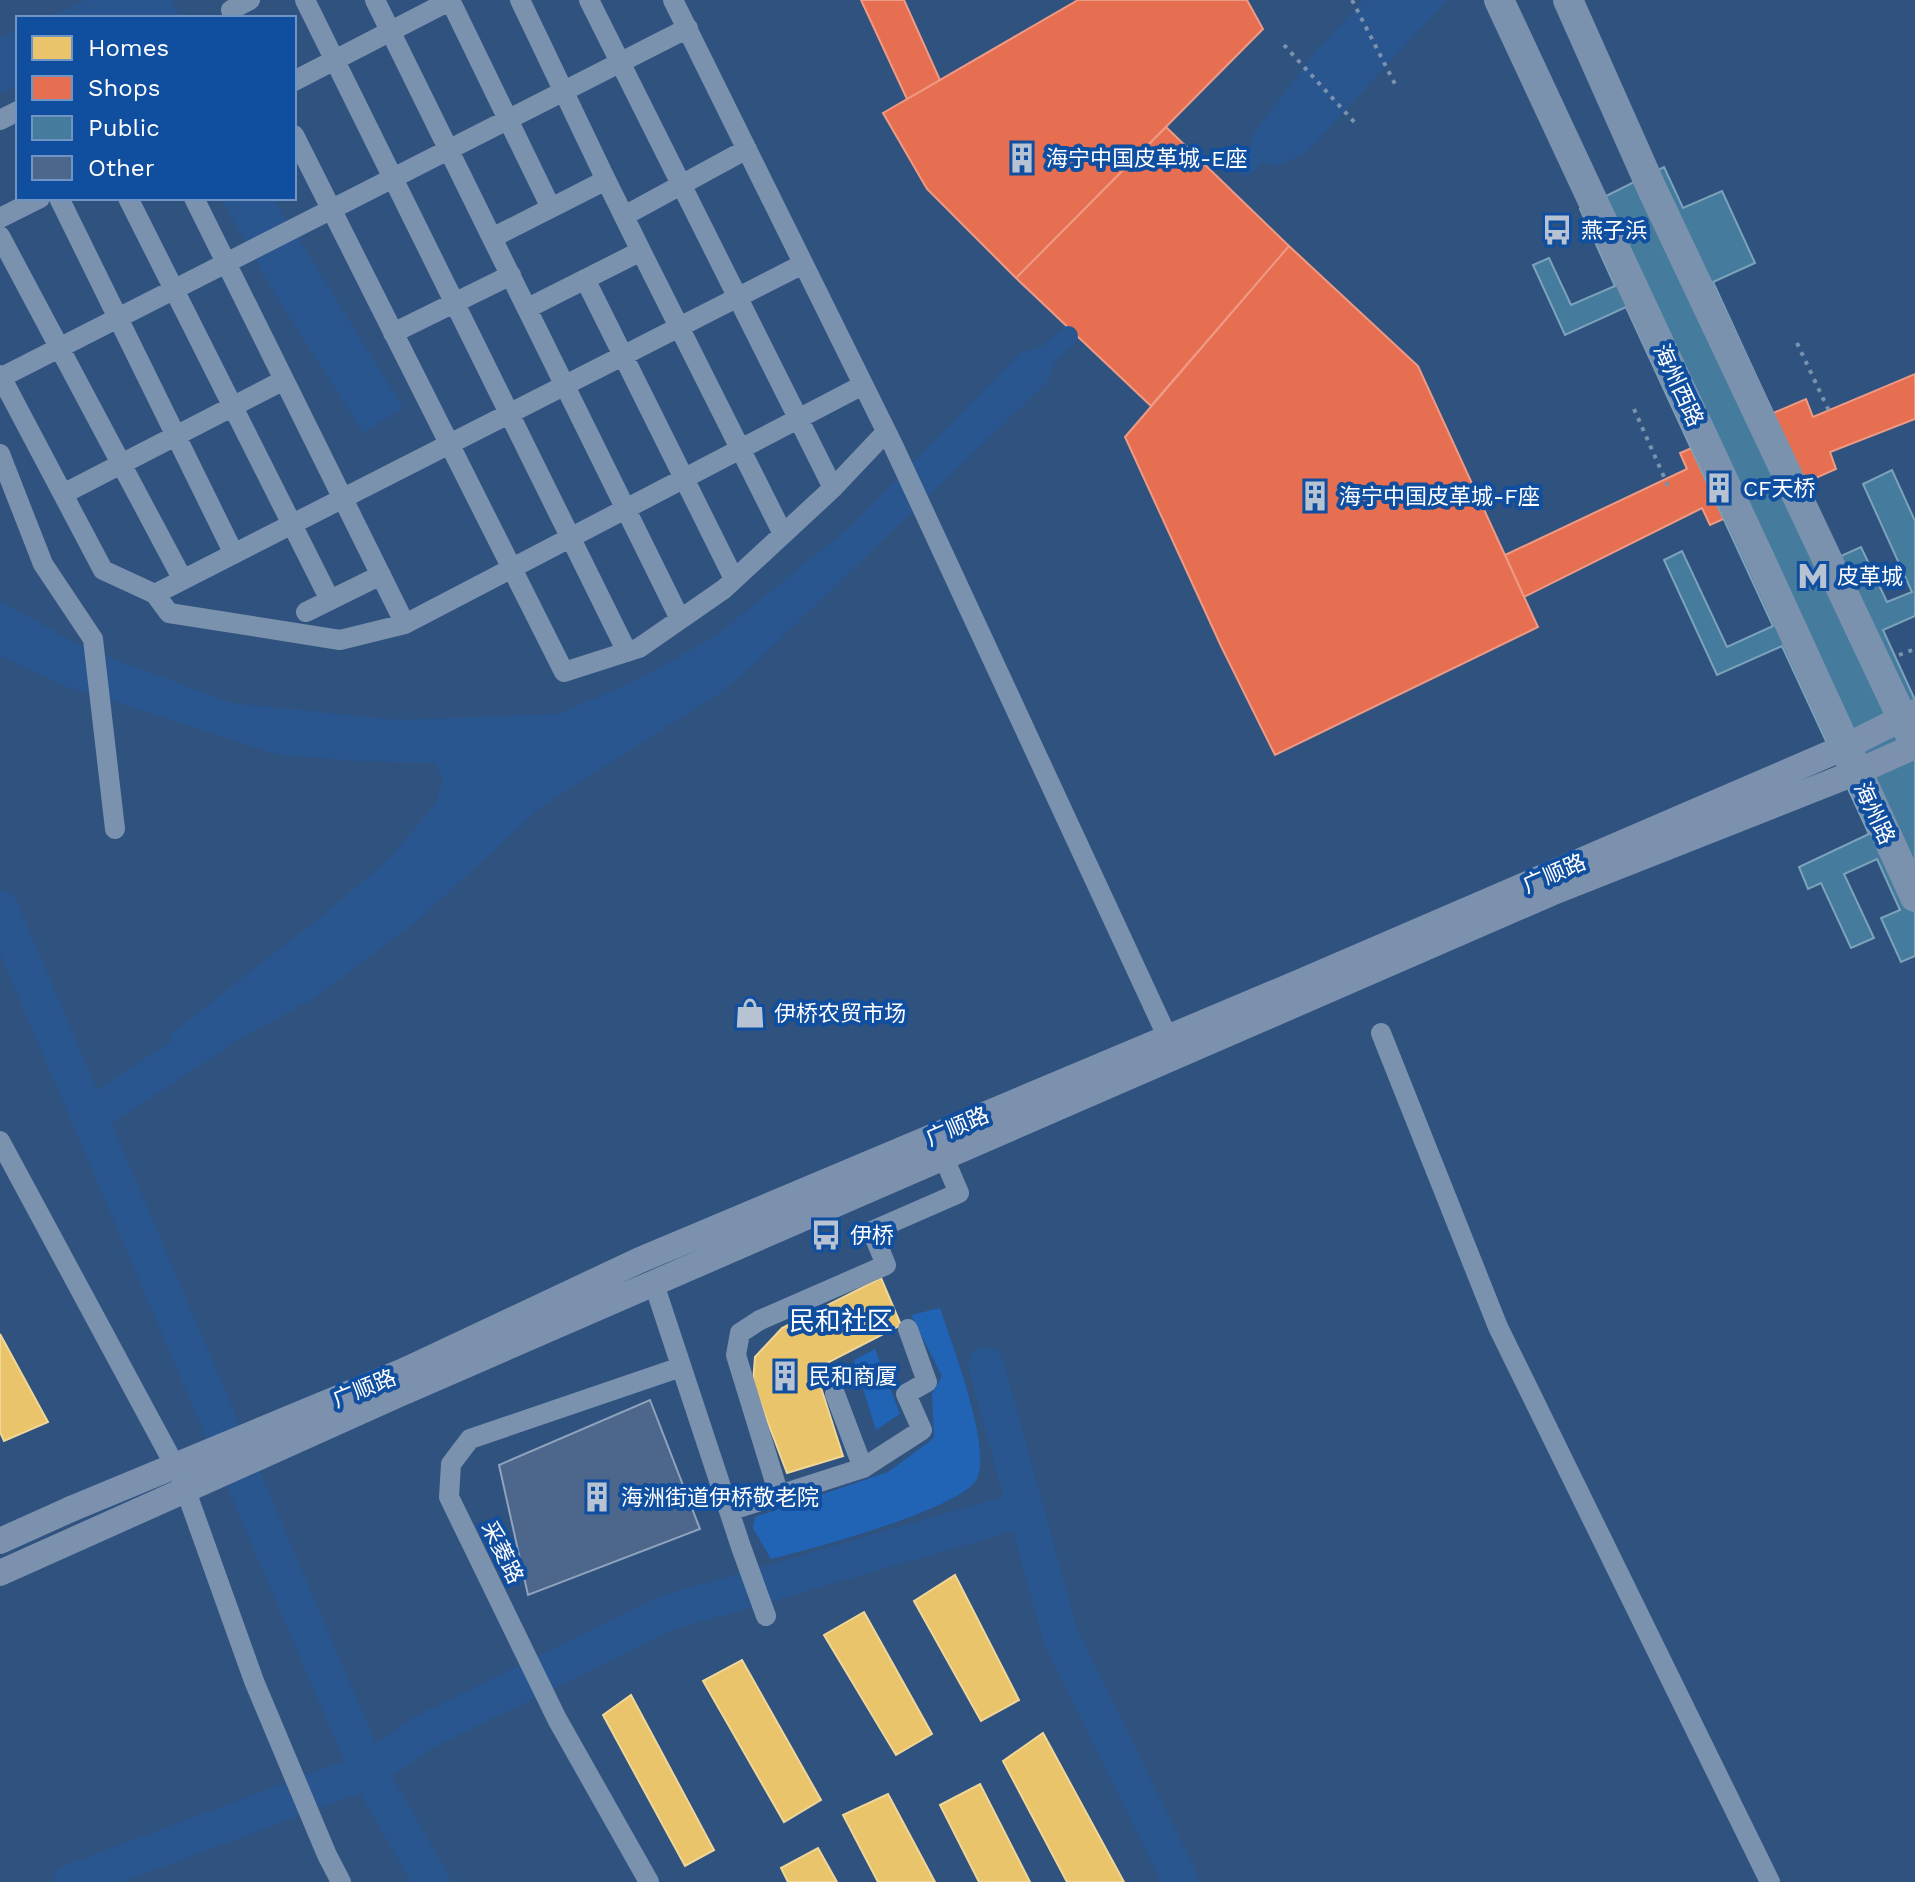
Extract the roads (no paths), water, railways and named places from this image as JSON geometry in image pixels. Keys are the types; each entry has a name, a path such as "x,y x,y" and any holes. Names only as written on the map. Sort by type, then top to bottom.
{"highway":[{"name":"海州西路","path":"1499,0 1851,760"},
{"path":"1568,0 1658,203 1912,730"},
{"name":"海州路","path":"1851,760 1915,897"}],"main road":[{"name":"广顺路","path":"0,1541 71,1509 654,1284 939,1147 1172,1047 1551,893 1912,730"},
{"name":"广顺路","path":"406,1381 640,1260 939,1147"},
{"path":"0,1573 406,1381"}],"street":[{"path":"231,9 250,0"},
{"path":"305,0 627,652"},
{"path":"375,0 680,619"},
{"path":"296,80 451,0 551,208"},
{"path":"520,0 783,534"},
{"path":"589,0 833,488"},
{"path":"673,0 931,527 1172,1047"},
{"path":"688,28 0,377 103,570 155,594 169,613 340,640 405,624 863,385"},
{"path":"296,140 323,214 393,333 564,672 639,648 680,619 734,579 889,439"},
{"path":"624,216 747,149"},
{"path":"492,238 606,180"},
{"path":"0,218 36,200"},
{"path":"60,200 234,554"},
{"path":"129,200 330,600"},
{"path":"195,200 405,624"},
{"path":"0,236 183,580"},
{"path":"528,308 641,251"},
{"path":"155,594 803,264"},
{"path":"393,333 511,275"},
{"path":"585,279 734,579"},
{"path":"63,494 284,380"},
{"path":"0,454 43,564 93,639 115,829"},
{"path":"306,612 381,575"},
{"path":"1381,1033 1498,1327 1770,1882"},
{"path":"0,1141 181,1477 254,1681 341,1882"},
{"path":"779,1495 736,1355 740,1333 760,1320 886,1265 872,1231 959,1193 939,1147"},
{"path":"654,1284 766,1616"},
{"path":"729,1511 863,1468 922,1430 906,1394 927,1382 908,1329"},
{"name":"采菱路","path":"649,1882 557,1719 449,1497 451,1464 470,1439 681,1367"},
{"path":"835,1394 863,1468"}],"waterway":[{"path":"1246,165 1271,139"},
{"path":"1042,361 1068,336"},
{"path":"0,908 368,1771 432,1882"},
{"path":"89,1117 221,1030"},
{"path":"986,1365 1060,1635 1181,1882"},
{"path":"71,1882 368,1771 424,1732 667,1613 1025,1509"}],"place":[{"name":"海宁中国皮革城-E座","path":"1022,158"},
{"name":"燕子浜","path":"1557,230"},
{"name":"CF天桥","path":"1719,488"},
{"name":"海宁中国皮革城-F座","path":"1315,496"},
{"name":"皮革城","path":"1813,576"},
{"name":"伊桥农贸市场","path":"750,1013"},
{"name":"伊桥","path":"826,1235"},
{"name":"民和商厦","path":"785,1376"},
{"name":"海洲街道伊桥敬老院","path":"597,1497"}],"district":[{"name":"民和社区","path":"841,1321"}]}
